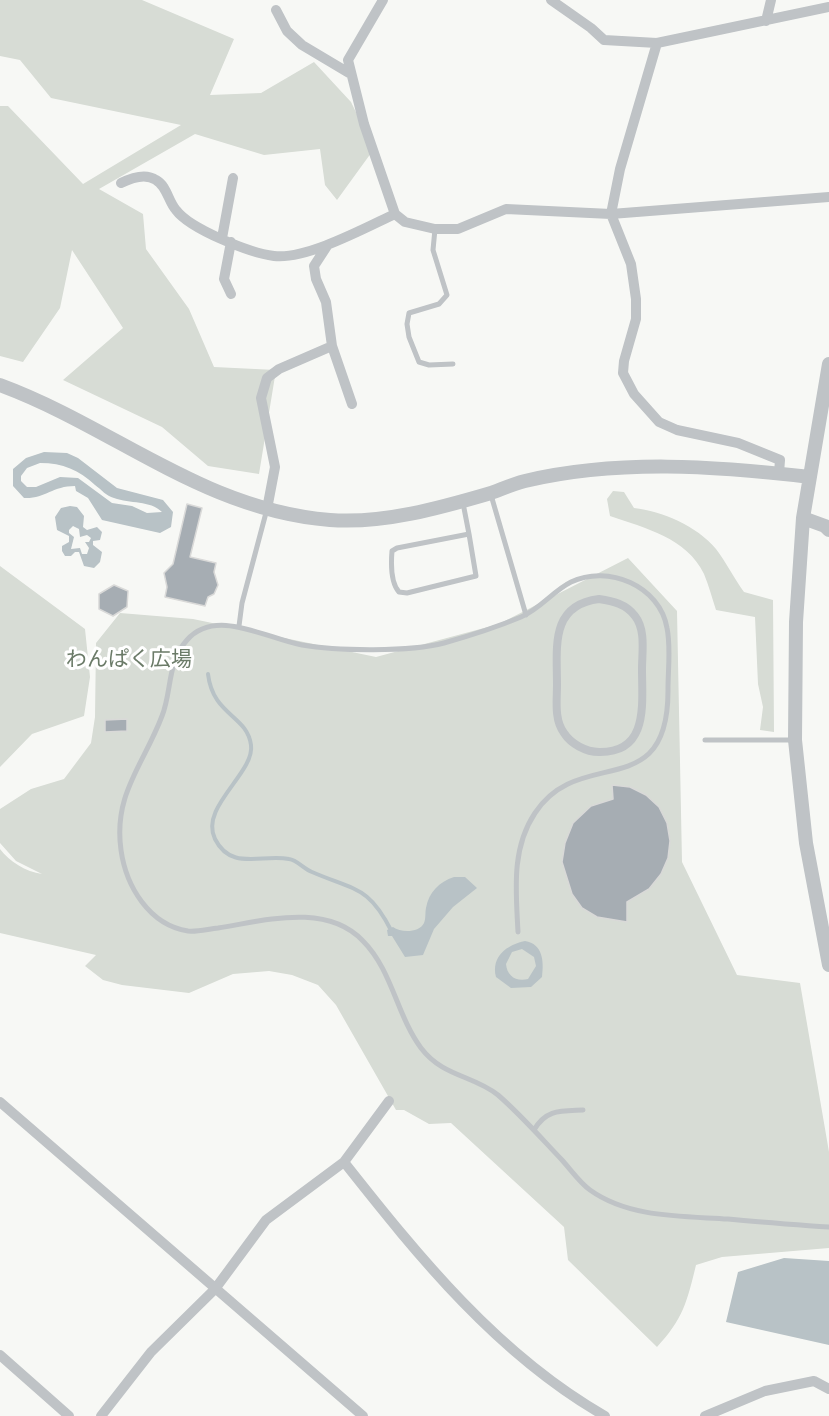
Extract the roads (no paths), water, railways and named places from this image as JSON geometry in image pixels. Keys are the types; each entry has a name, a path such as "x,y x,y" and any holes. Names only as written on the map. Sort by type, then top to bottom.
{"street":[{"path":"383,0 348,60 350,73 395,214 405,222 435,229 458,229 506,209 611,214 829,197"},
{"path":"550,0 591,28 604,40 657,43 829,7"},
{"path":"766,21 771,0"},
{"path":"276,10 286,31 302,45 321,53 350,73"},
{"path":"657,43 620,169 611,214 631,264 636,299 636,319 624,361 623,373 634,394 659,422 677,430 738,443 780,460 779,473"},
{"path":"121,183 145,176 155,179 164,188 176,211 193,225 227,240 277,256 327,246 395,214"},
{"path":"231,294 224,279 234,178"},
{"path":"327,246 314,266 316,279 326,302 332,346 352,404"},
{"path":"267,509 275,467 261,398 267,378 279,369 332,346"},
{"path":"829,364 803,518 796,622 795,740 806,843 825,921 829,965"},
{"path":"0,384 68,416 175,474 218,494 267,509 330,520 377,519 462,501 535,480 633,466 691,466 810,477"},
{"path":"803,518 825,526 829,530"},
{"path":"588,600 618,603 634,615 639,623 642,641 641,724 634,737 622,747 607,752 594,752 574,744 560,727 556,708 556,639 564,618 571,609 588,600"},
{"path":"101,1416 151,1352 215,1289 266,1220 344,1162 389,1101"},
{"path":"0,1102 363,1416"},
{"path":"344,1162 408,1243 454,1294 514,1351 578,1400 605,1416"},
{"path":"0,1355 69,1416"},
{"path":"705,1416 765,1391 814,1381 829,1389"}],"lane":[{"path":"435,229 433,250 447,295 439,304 410,313 407,324 419,362 429,365 453,364"},
{"path":"491,493 526,615"},
{"path":"462,501 469,534 476,576 407,593 399,592 395,588 392,552 397,548 469,534"},
{"path":"239,626 242,603 267,509"},
{"path":"518,932 516,867 519,846 536,811 560,789 579,779 623,769 645,759 661,740 668,715 668,629 662,612 652,597 637,585 622,578 599,576 573,581 526,615 439,644 384,649 302,645 239,626 209,627 194,633 183,644 175,659 163,714 129,780 122,804 121,849 138,899 149,911 162,920 191,932 291,917 316,917 338,925 362,939 380,965 407,1027 425,1053 445,1071 494,1091 589,1190 632,1209 647,1213 829,1227"},
{"path":"705,740 795,740"},
{"path":"534,1131 540,1119 549,1113 583,1110"}],"waterway":[{"path":"208,674 216,699 243,727 251,745 250,756 245,767 214,815 212,827 215,839 222,849 238,858 292,860 309,871 351,887 376,906 392,932"}],"park label":[{"name":"わんぱく広場","path":"129,661"}]}
